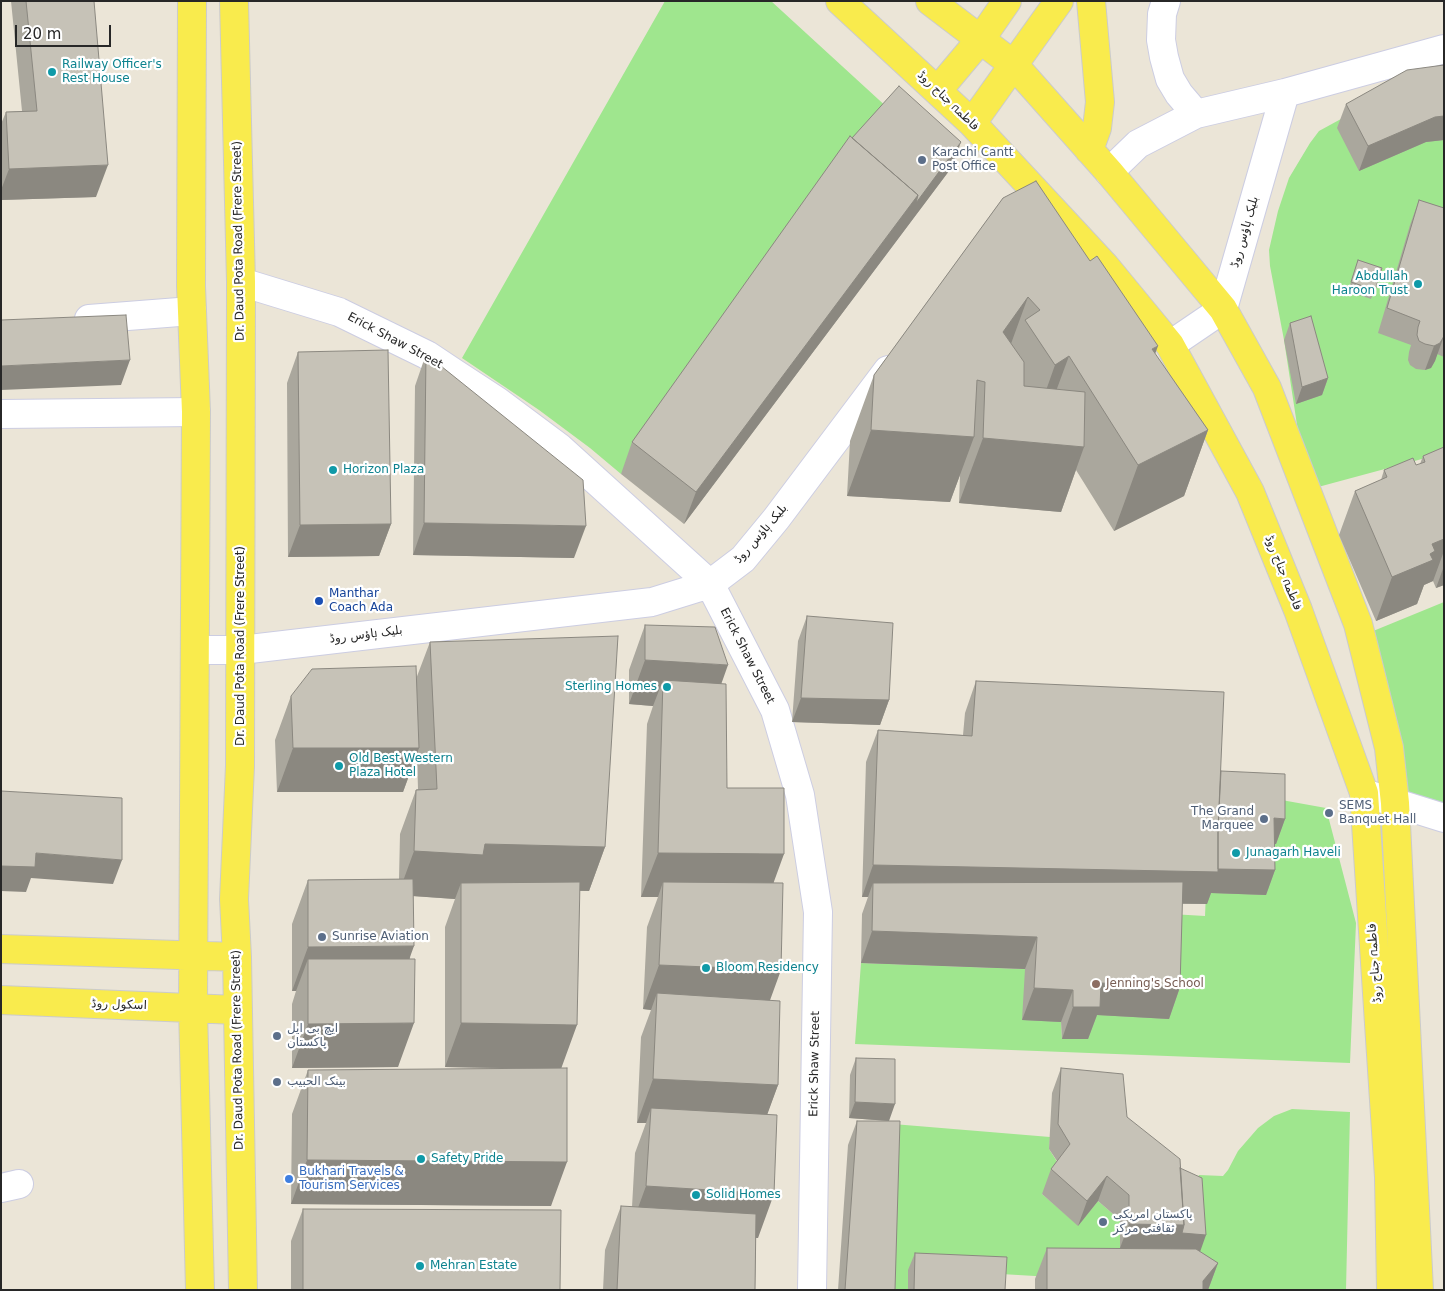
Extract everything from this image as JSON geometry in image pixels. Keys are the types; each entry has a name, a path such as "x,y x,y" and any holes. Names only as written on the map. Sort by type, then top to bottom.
{"main road":[{"path":"192,1 192,312 196,412 194,1008 200,1290"},
{"name":"Dr. Daud Pota Road (Frere Street)","path":"234,1 241,282 240,766 234,899 237,958 243,1290"},
{"name":"فاطمہ جناح روڈ","path":"840,1 972,123 1105,266 1170,345 1250,492 1298,610 1364,793 1389,1177 1391,1290"},
{"path":"930,1 1014,65 1109,172 1223,309 1267,388 1358,624 1389,748 1396,803 1419,1290"},
{"path":"938,90 980,40 1007,1"},
{"path":"972,123 1059,1"},
{"path":"1089,150 1097,128 1100,102 1091,1"},
{"path":"1,949 237,958"},
{"name":"اسکول روڈ","path":"1,1000 237,1010"}],"street":[{"path":"1166,1 1161,23 1164,57 1170,79 1196,114"},
{"path":"1109,172 1138,144 1196,114 1285,94 1444,50"},
{"name":"بلیک ہاؤس روڈ","path":"1223,309 1285,94"},
{"path":"1010,207 1028,183"},
{"name":"Erick Shaw Street","path":"241,282 339,312 447,368 497,401 560,448 710,584 775,710 800,795 818,912 812,1290"},
{"path":"1170,345 1223,309"},
{"path":"68,320 192,312"},
{"name":"بلیک ہاؤس روڈ","path":"196,650 240,650 652,602 710,584 743,559 754,546 902,351"},
{"path":"1,414 196,412"},
{"path":"1364,793 1444,818"}],"green space":[{"path":"665,1 771,1 890,110 621,474 539,410 462,358"},
{"path":"1444,86 1444,453 1307,490 1284,340 1270,266 1269,250 1278,211 1289,178 1319,131 1394,90"},
{"path":"1444,602 1444,818 1395,803 1361,636"},
{"name":"Jenning's School","path":"1276,799 1326,808 1356,923 1350,1063 855,1044 861,963 1025,969 1061,1022 1062,1039 1089,1015 1171,914 1205,916 1206,893"},
{"path":"1292,1109 1350,1112 1346,1290 1198,1290 1195,1184 1199,1175 1223,1176 1238,1151 1258,1128 1274,1116"},
{"path":"893,1124 1050,1137 1049,1149 1061,1168 1042,1194 1078,1225 1098,1201 1120,1220 1120,1281 1001,1274 908,1290 886,1290"}],"building":[{"name":"Railway Officer's Rest House","path":"26,1 94,1 108,165 9,169 6,112 37,111"},
{"path":"1444,65 1444,116 1435,117 1368,146 1346,104 1407,70"},
{"path":"899,86 961,142 916,203 918,195 852,138"},
{"path":"850,136 918,195 696,492 632,442"},
{"path":"1036,181 1090,261 1097,256 1158,346 1152,349 1208,430 1138,465 1069,356 1055,365 1025,320 1040,310 1028,297 1003,332 1024,362 1024,386 1085,392 1084,447 983,438 985,382 977,380 974,437 871,430 874,375 1003,198"},
{"name":"Abdullah Haroon Trust","path":"1419,200 1444,208 1444,336 1440,343 1434,346 1419,341 1417,335 1420,321 1387,308"},
{"path":"1358,260 1382,268 1375,290 1351,282"},
{"path":"126,315 130,360 1,366 1,320"},
{"path":"1311,316 1328,378 1302,387 1290,323"},
{"name":"Horizon Plaza","path":"388,350 391,524 300,525 298,352"},
{"path":"426,354 583,480 586,526 424,523"},
{"path":"1444,447 1444,539 1432,544 1435,551 1430,554 1433,560 1392,577 1355,491 1387,477 1384,470 1413,458 1416,465 1425,462 1423,456"},
{"path":"807,616 893,623 889,700 801,698"},
{"path":"645,625 715,627 728,665 645,660"},
{"path":"618,636 605,847 485,844 483,855 414,851 416,790 437,789 430,642"},
{"path":"416,666 419,748 293,748 291,696 312,669"},
{"path":"663,680 726,684 727,788 784,788 784,854 658,853"},
{"path":"976,681 1224,692 1218,872 873,865 878,730 972,736"},
{"name":"Junagarh Haveli","path":"1221,771 1285,774 1285,819 1274,818 1275,870 1218,869"},
{"path":"1,791 122,798 122,860 36,853 35,867 1,866"},
{"path":"413,879 414,946 308,947 308,880"},
{"path":"580,882 577,1025 461,1023 461,883"},
{"path":"663,882 783,883 781,970 659,965"},
{"path":"1183,882 1180,987 1101,983 1100,1007 1073,1007 1073,990 1034,988 1037,937 872,931 873,883"},
{"path":"308,959 415,959 414,1023 308,1024"},
{"path":"657,993 780,1001 778,1085 653,1079"},
{"path":"856,1058 895,1059 895,1104 855,1102"},
{"path":"567,1068 567,1162 307,1160 308,1070"},
{"path":"1061,1068 1123,1074 1127,1117 1180,1159 1184,1225 1129,1224 1129,1195 1107,1176 1087,1201 1051,1169 1070,1144 1058,1124"},
{"path":"651,1108 777,1115 774,1194 646,1186"},
{"path":"857,1121 900,1121 895,1290 845,1290"},
{"path":"1180,1168 1202,1178 1206,1235 1182,1233 1184,1225"},
{"path":"621,1206 756,1214 755,1290 617,1290"},
{"path":"303,1209 561,1210 560,1290 303,1290"},
{"path":"1047,1248 1196,1249 1218,1263 1203,1281 1203,1290 1047,1290"},
{"path":"915,1253 1007,1257 1005,1290 914,1290"}],"place":[{"name":"Railway Officer's Rest House","path":"52,72"},
{"name":"Karachi Cantt Post Office","path":"922,160"},
{"name":"Abdullah Haroon Trust","path":"1418,284"},
{"name":"Horizon Plaza","path":"333,470"},
{"name":"Manthar Coach Ada","path":"319,601"},
{"name":"Sterling Homes","path":"667,687"},
{"name":"Old Best Western Plaza Hotel","path":"339,766"},
{"name":"SEMS Banquet Hall","path":"1329,813"},
{"name":"The Grand Marquee","path":"1264,819"},
{"name":"Junagarh Haveli","path":"1236,853"},
{"name":"Sunrise Aviation","path":"322,937"},
{"name":"Bloom Residency","path":"706,968"},
{"name":"Jenning's School","path":"1096,984"},
{"name":"ایچ بی ایل پاکستان","path":"277,1036"},
{"name":"بينک الحبيب","path":"277,1082"},
{"name":"Safety Pride","path":"421,1159"},
{"name":"Bukhari Travels & Tourism Services","path":"289,1179"},
{"name":"Solid Homes","path":"696,1195"},
{"name":"پاکستان امریکی ثقافتی مرکز","path":"1103,1222"},
{"name":"Mehran Estate","path":"420,1266"}]}
